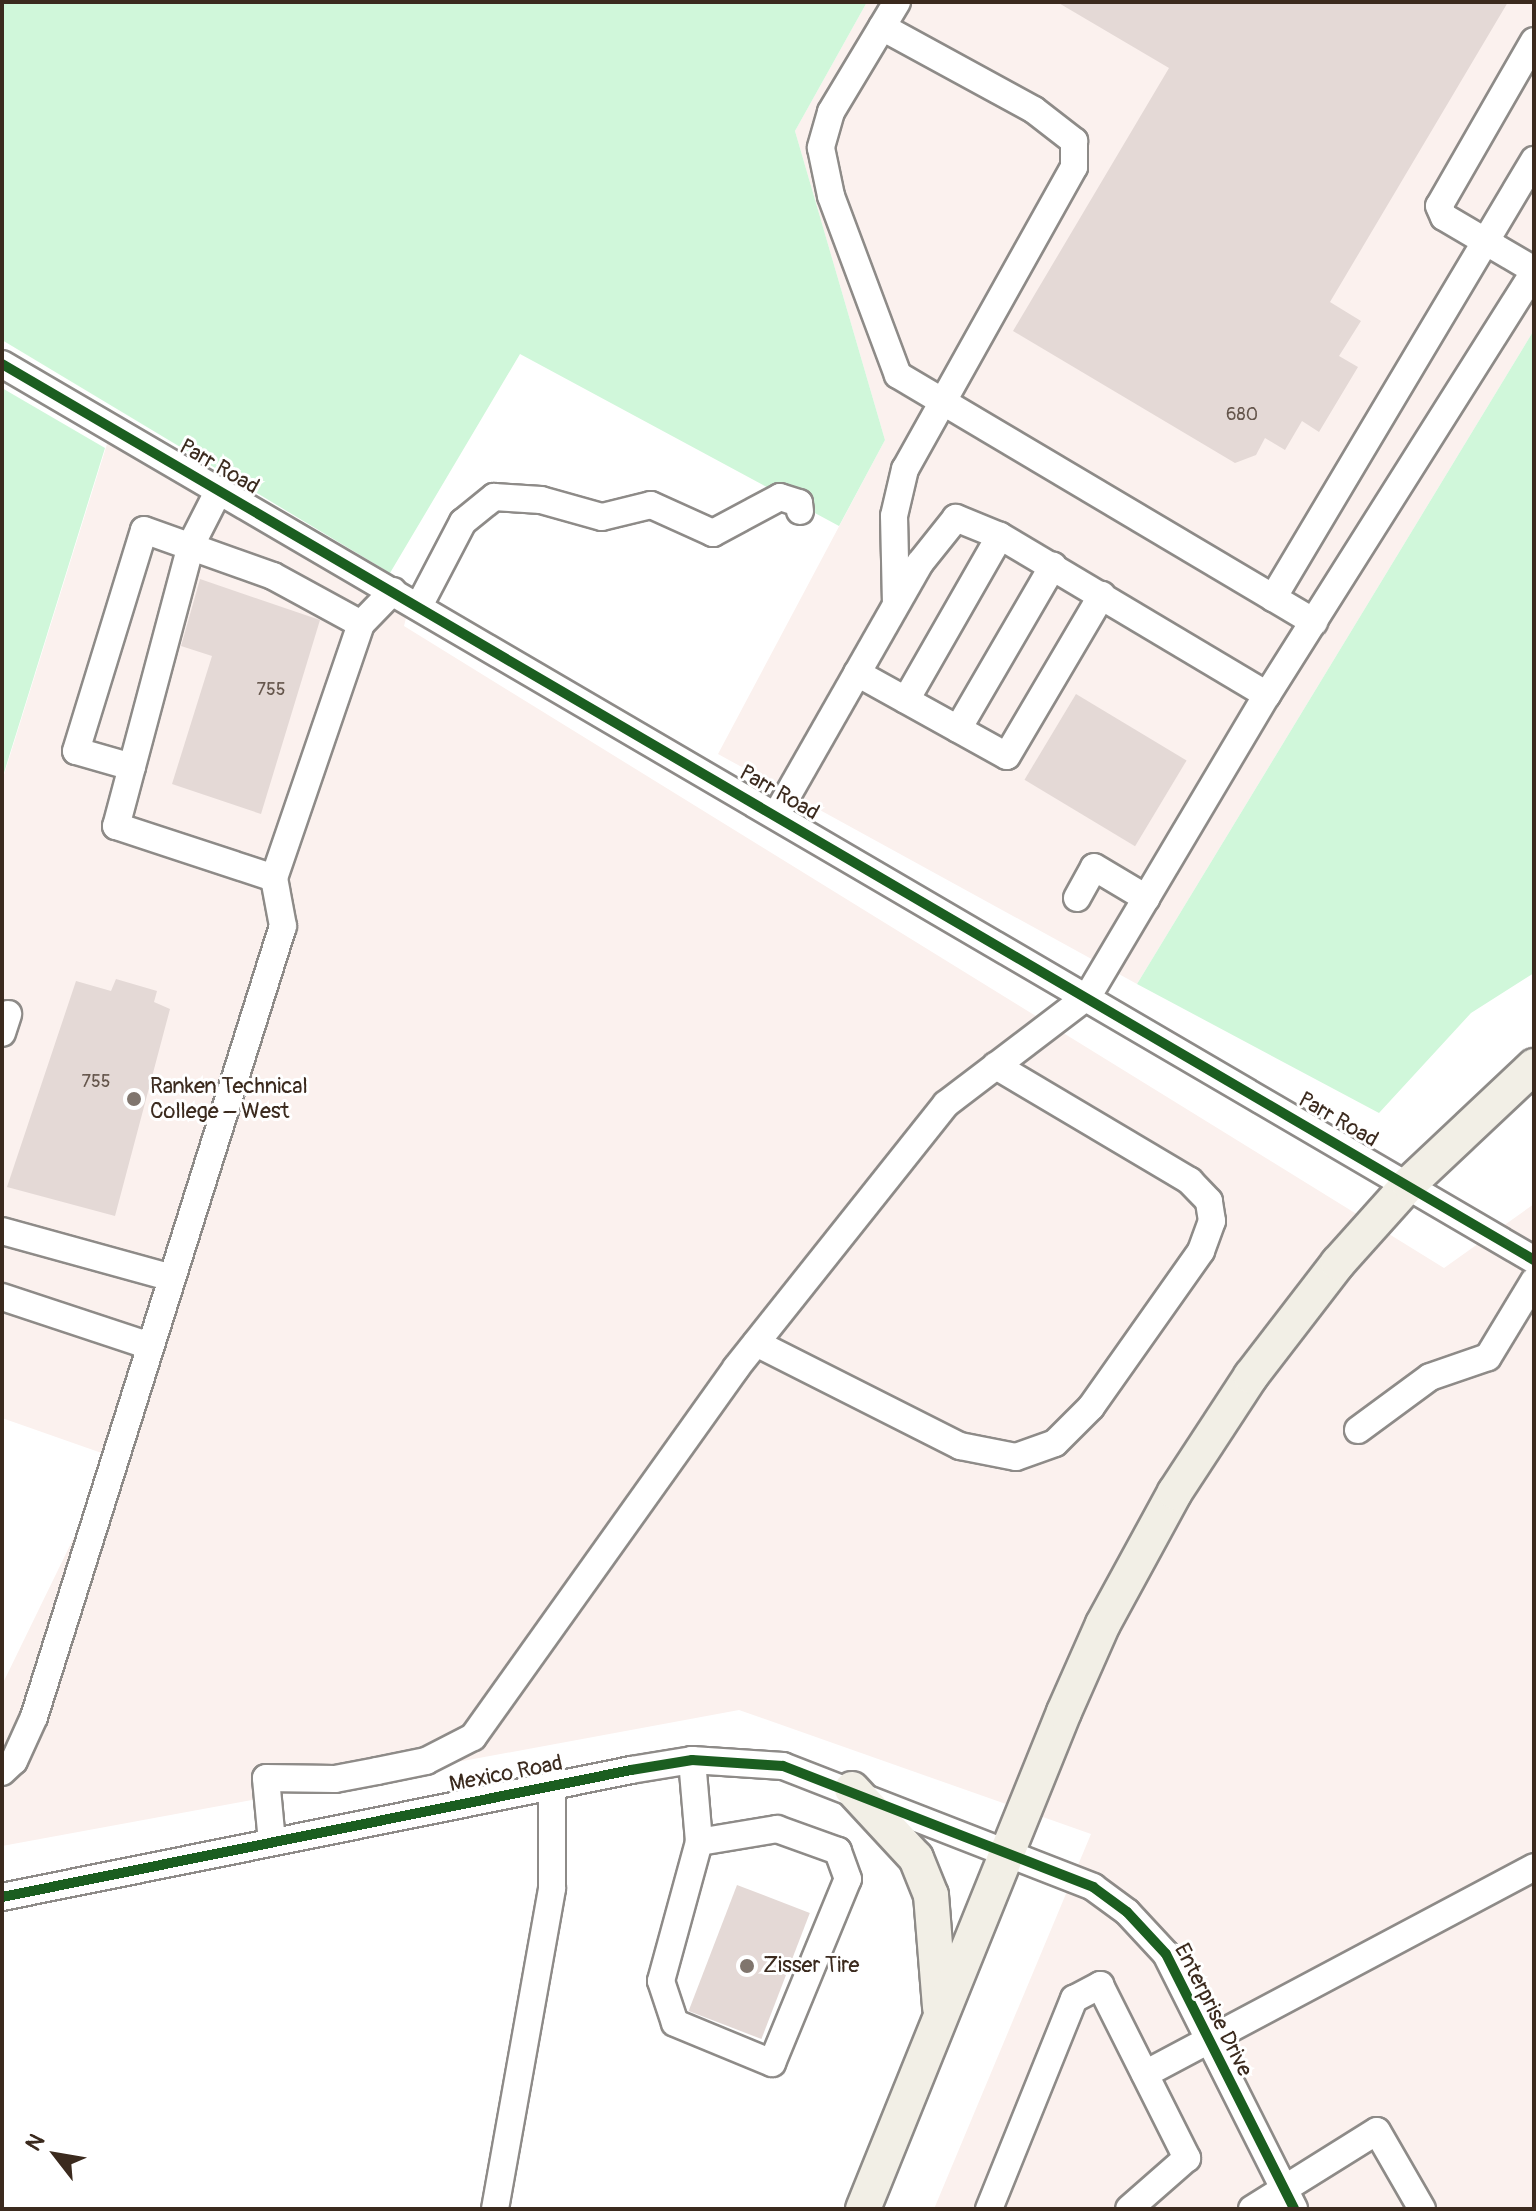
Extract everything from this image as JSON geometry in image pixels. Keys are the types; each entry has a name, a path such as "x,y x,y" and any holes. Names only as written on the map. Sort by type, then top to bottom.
{"main road":[{"path":"863,2209 1103,1624 1175,1492 1297,1315 1409,1184 1534,1066"},
{"path":"852,1789 897,1832 931,1895 941,2015"}],"street":[{"path":"897,2 831,112 821,148 831,196 898,375 938,403 1314,622"},
{"path":"882,27 1034,110 1074,141 1074,167 938,403 905,469 894,516 896,604"},
{"path":"272,1842 266,1778 335,1779 377,1771 426,1761 473,1737 756,1343 946,1104 1088,996 1267,695 1534,271 1444,217 1439,206 1534,41"},
{"path":"1273,598 1534,160"},
{"name":"Parr Road","path":"2,364 1088,996 1534,1260"},
{"path":"219,490 191,545 116,826 274,878"},
{"path":"419,606 463,522 494,497 541,500 602,517 651,505 713,533 780,497 799,503 800,511"},
{"path":"776,815 896,604 956,518 1000,536 1053,566 1267,695"},
{"path":"132,767 76,751 144,530 273,576 361,624"},
{"path":"906,700 1000,536"},
{"path":"958,729 1053,566"},
{"path":"2,1772 14,1761 34,1717 147,1345 283,926 274,878 361,624 393,591"},
{"path":"857,673 1007,756 1102,595"},
{"path":"1077,898 1094,867 1146,898"},
{"path":"756,1343 960,1446 1016,1457 1055,1443 1091,1407 1201,1251 1212,1221 1209,1201 1190,1181 996,1066"},
{"path":"2,1231 169,1277"},
{"path":"1358,1430 1430,1377 1488,1357 1534,1281"},
{"path":"2,1297 147,1345"},
{"path":"692,1760 699,1842 661,1981 675,2023 772,2063 848,1879 838,1851 777,1829 699,1842"},
{"name":"Mexico Road","path":"2,1897 552,1785 692,1760 783,1766 852,1789 1008,1852"},
{"path":"495,2209 552,1888 552,1785"},
{"name":"Enterprise Drive","path":"1008,1852 1093,1887 1127,1912 1166,1954 1288,2200"},
{"path":"1145,2074 1209,2043 1534,1867"},
{"path":"989,2209 1074,1999 1100,1985 1187,2158 1129,2209"},
{"path":"1252,2209 1288,2200 1377,2131 1422,2209"}],"shaded area":[{"path":"867,2 1534,2 1534,330 1137,984 718,754 885,440 795,131"},
{"path":"112,428 410,602 404,626 1444,1268 1534,1204 1534,2209 934,2209 1091,1834 739,1710 2,1846 2,1685 113,1457 2,1418 2,781"}],"green space":[{"path":"2,2 867,2 795,131 885,440 839,526 520,354 390,573 2,340"},
{"path":"1534,330 1534,973 1471,1013 1379,1113 1137,984"},
{"path":"2,388 105,448 3,776 2,775"}],"building":[{"path":"1057,2 1508,2 1330,302 1361,321 1339,356 1358,367 1319,432 1302,421 1285,450 1265,438 1256,455 1235,463 1013,331 1169,68"},
{"path":"200,579 320,620 261,814 172,784 212,656 181,646"},
{"path":"1076,694 1187,760 1135,846 1024,780"},
{"path":"116,979 157,991 154,1002 170,1009 115,1216 7,1187 76,981 111,991"},
{"name":"Zisser Tire","path":"737,1885 810,1913 761,2039 689,2011"}],"cycle path":[{"path":"2,364 1534,1260"},
{"path":"2,1897 631,1770 692,1760 783,1766 1093,1887 1127,1912 1166,1954 1294,2209"}],"place":[{"name":"Ranken Technical College – West","path":"134,1099"},
{"name":"Zisser Tire","path":"747,1966"}]}
